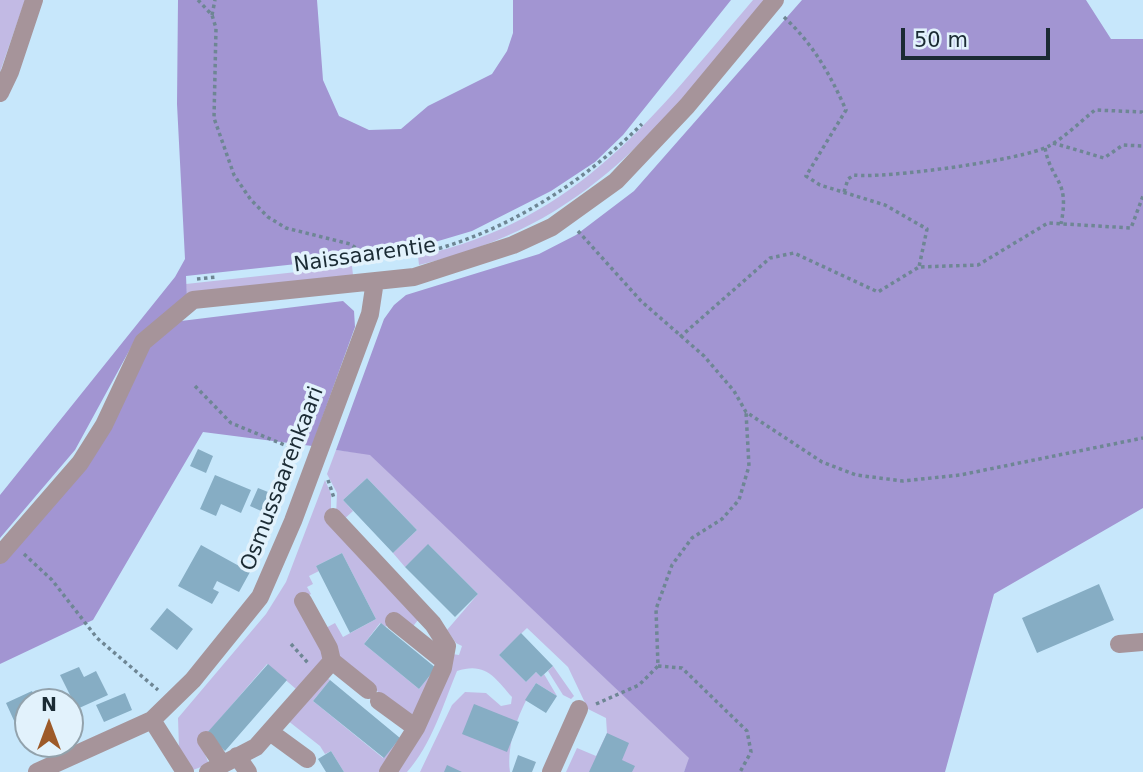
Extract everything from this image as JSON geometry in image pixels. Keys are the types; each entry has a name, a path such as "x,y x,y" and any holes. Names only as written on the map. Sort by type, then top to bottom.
{"street":[{"path":"0,93 10,72 34,0"},
{"name":"Naissaarentie","path":"6,549 80,463 104,425 143,342 193,300 371,282 434,272 513,245 552,227 616,181 778,7"},
{"name":"Osmussaarenkaari","path":"37,772 152,720 173,702 260,597 370,314 371,282"},
{"path":"333,517 442,635 447,646 444,661 416,728 388,772"},
{"path":"222,764 256,747 328,666 329,648 303,601"},
{"path":"394,621 444,661"},
{"path":"1119,644 1143,642"},
{"path":"328,666 373,695 416,728"},
{"path":"551,772 579,709"},
{"path":"152,720 185,772"},
{"path":"270,732 307,759"},
{"path":"206,740 222,764 248,772"}],"path":[{"path":"198,0 212,15 216,28 214,118 234,175 268,217 286,228 350,244 359,250 371,282"},
{"path":"212,15 215,0"},
{"path":"778,7 805,36 828,71 846,110 806,176 820,185 885,205 927,229 919,267"},
{"path":"844,192 848,179 854,174 887,176 1023,156 1053,144 1095,110 1142,112 1143,115"},
{"path":"393,259 474,235 524,212 604,160 650,116"},
{"path":"1053,144 1104,158 1123,145 1143,146"},
{"path":"1045,148 1048,161 1060,178 1066,199 1061,224"},
{"path":"680,337 771,258 793,253 878,292 919,267 978,265 1048,223 1131,228 1143,196"},
{"path":"575,228 641,301 705,356 734,391 746,412 749,466 739,500 722,519 692,538 672,565 656,609 658,666 639,685 605,702 579,709"},
{"path":"350,265 374,262"},
{"path":"197,279 225,276"},
{"path":"195,386 231,423 307,454"},
{"path":"746,412 822,462 856,475 902,481 960,475 1143,438"},
{"path":"324,476 331,484 334,494 333,517"},
{"path":"6,549 52,580 97,638 173,702"},
{"path":"291,644 305,662 328,666"},
{"path":"658,666 682,668 747,731 751,752 740,772"}],"shaded area":[{"path":"0,0 25,0 0,72"},
{"path":"178,0 317,0 323,80 339,116 369,130 401,129 428,106 492,74 507,51 513,33 513,0 731,0 623,135 595,162 551,191 472,231 398,253 186,276 187,299 135,340 75,450 0,538 0,495 175,277 185,259 177,104"},
{"path":"753,0 766,0 654,129 617,165 576,197 531,225 479,247 419,265 418,256 475,240 524,218 568,190 608,159 646,123"},
{"path":"802,0 1086,0 1111,39 1143,39 1143,508 994,594 945,772 684,772 689,758 370,455 336,450 384,319 394,305 406,295 539,254 576,235 634,191"},
{"path":"352,266 353,275 187,299 186,284"},
{"path":"343,301 354,311 355,327 312,446 203,432 93,620 0,664 0,560 37,519 146,343 173,322"},
{"path":"336,450 370,454 690,758 684,772 566,772 577,748 596,756 607,733 606,718 588,709 568,667 527,628 499,655 526,682 536,672 541,677 544,674 557,696 536,683 512,738 510,772 420,772 452,705 465,692 486,693 501,706 511,704 512,697 495,678 476,668 457,671 436,724 416,761 407,772 392,772 452,654 459,655 462,646 456,643 447,630 478,594 429,545 405,567 393,553 417,530 367,478 343,500 353,511 342,521 336,517 337,493 327,474"},
{"path":"325,480 331,494 331,509 421,616 411,629 394,616 386,627 380,623 364,644 419,689 436,668 415,718 406,715 342,662 324,629 335,623 343,637 376,619 342,553 316,566 319,571 309,576 313,584 307,587 311,594 300,601 325,659 296,689 267,664 200,742 209,764 193,770 179,748 178,718 266,614 286,582"},
{"path":"553,666 574,696 571,699 563,695 548,671"},
{"path":"324,675 330,680 313,701 383,758 400,738 382,772 344,772 331,751 325,754 320,746 287,720"}],"building":[{"path":"198,449 213,456 206,473 190,466"},
{"path":"215,475 251,490 241,513 221,504 216,516 200,509"},
{"path":"367,478 417,530 393,553 343,500"},
{"path":"258,488 278,496 270,515 250,506"},
{"path":"428,544 478,594 455,617 405,567"},
{"path":"201,545 250,572 239,592 217,581 213,589 219,592 212,604 178,586"},
{"path":"342,553 376,619 350,633 316,566"},
{"path":"1099,584 1114,620 1037,653 1022,618"},
{"path":"167,608 193,629 177,650 150,629"},
{"path":"381,623 436,668 419,689 364,644"},
{"path":"521,633 553,666 541,677 536,672 526,682 499,655"},
{"path":"268,664 287,680 225,751 206,734"},
{"path":"79,667 84,677 96,671 108,695 84,706 84,688 66,688 60,675"},
{"path":"330,680 400,738 384,758 313,701"},
{"path":"536,683 557,696 546,713 525,700"},
{"path":"125,693 132,710 104,722 96,705"},
{"path":"14,699 14,721 6,703"},
{"path":"474,704 519,722 507,752 462,734"},
{"path":"607,733 629,743 622,760 635,766 632,772 589,772"},
{"path":"331,751 344,772 326,772 318,759"},
{"path":"518,755 536,762 532,772 512,772"},
{"path":"447,765 462,772 444,772"}]}
